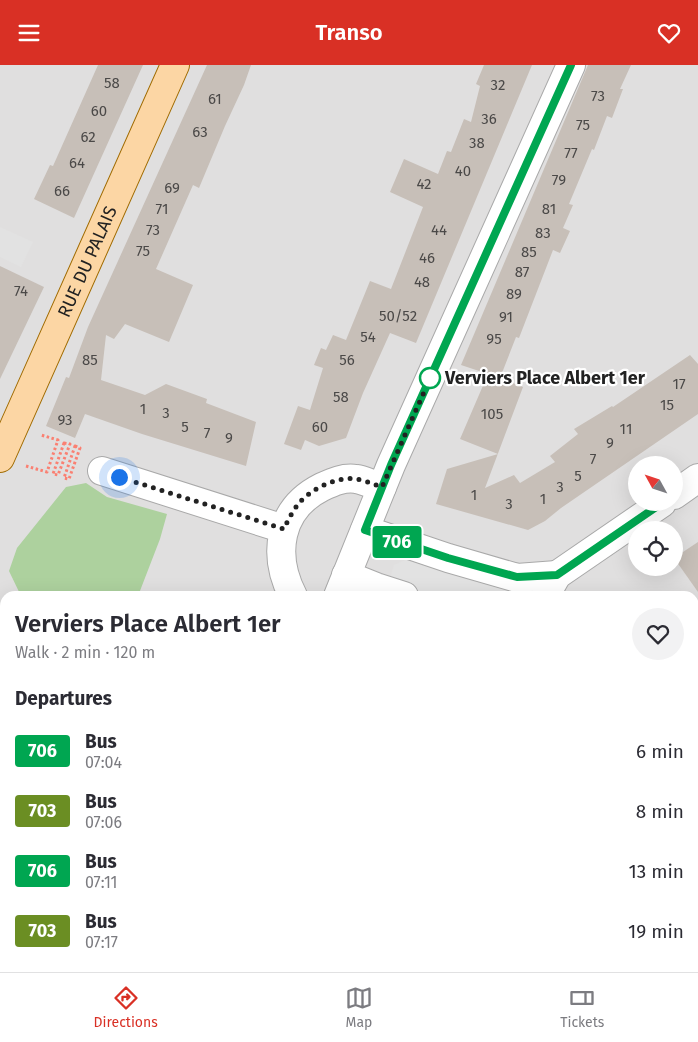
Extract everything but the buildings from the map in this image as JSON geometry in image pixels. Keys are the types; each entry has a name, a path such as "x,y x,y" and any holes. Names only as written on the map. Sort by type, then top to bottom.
{"main road":[{"name":"RUE DU PALAIS","path":"0,458 175,65"}],"street":[{"path":"388,591 376,587 342,585 382,487 571,65"},
{"path":"102,471 284,529"},
{"path":"683,489 698,478"},
{"path":"290,591 282,567 281,549 284,529 300,502 309,494 332,482 344,479 356,479 382,487"},
{"path":"365,530 448,558 551,585 651,511"}],"path":[{"path":"26,466 47,472 58,440 41,435"},
{"path":"64,443 70,444 64,460 58,475 53,474 64,443"},
{"path":"75,446 80,448 69,479 64,477 70,462 75,446"},
{"path":"52,455 59,458"},
{"path":"64,460 70,462"}],"shaded area":[{"path":"0,65 698,65 698,591 0,591"},
{"path":"0,227 33,242 21,267 0,257"},
{"path":"410,558 509,587 510,591 410,591 390,579 394,565"}],"green space":[{"path":"86,483 107,497 167,514 160,539 140,591 19,591 9,571 17,548 66,487"}],"bus line":[{"name":"706","path":"571,65 391,465 365,530 448,558 517,577 557,575 650,511"}],"place":[{"name":"Verviers Place Albert 1er","path":"430,378"}],"route":[{"path":"119,477 284,529 300,502 309,494 332,482 356,479 382,487 432,374 430,378"}]}
